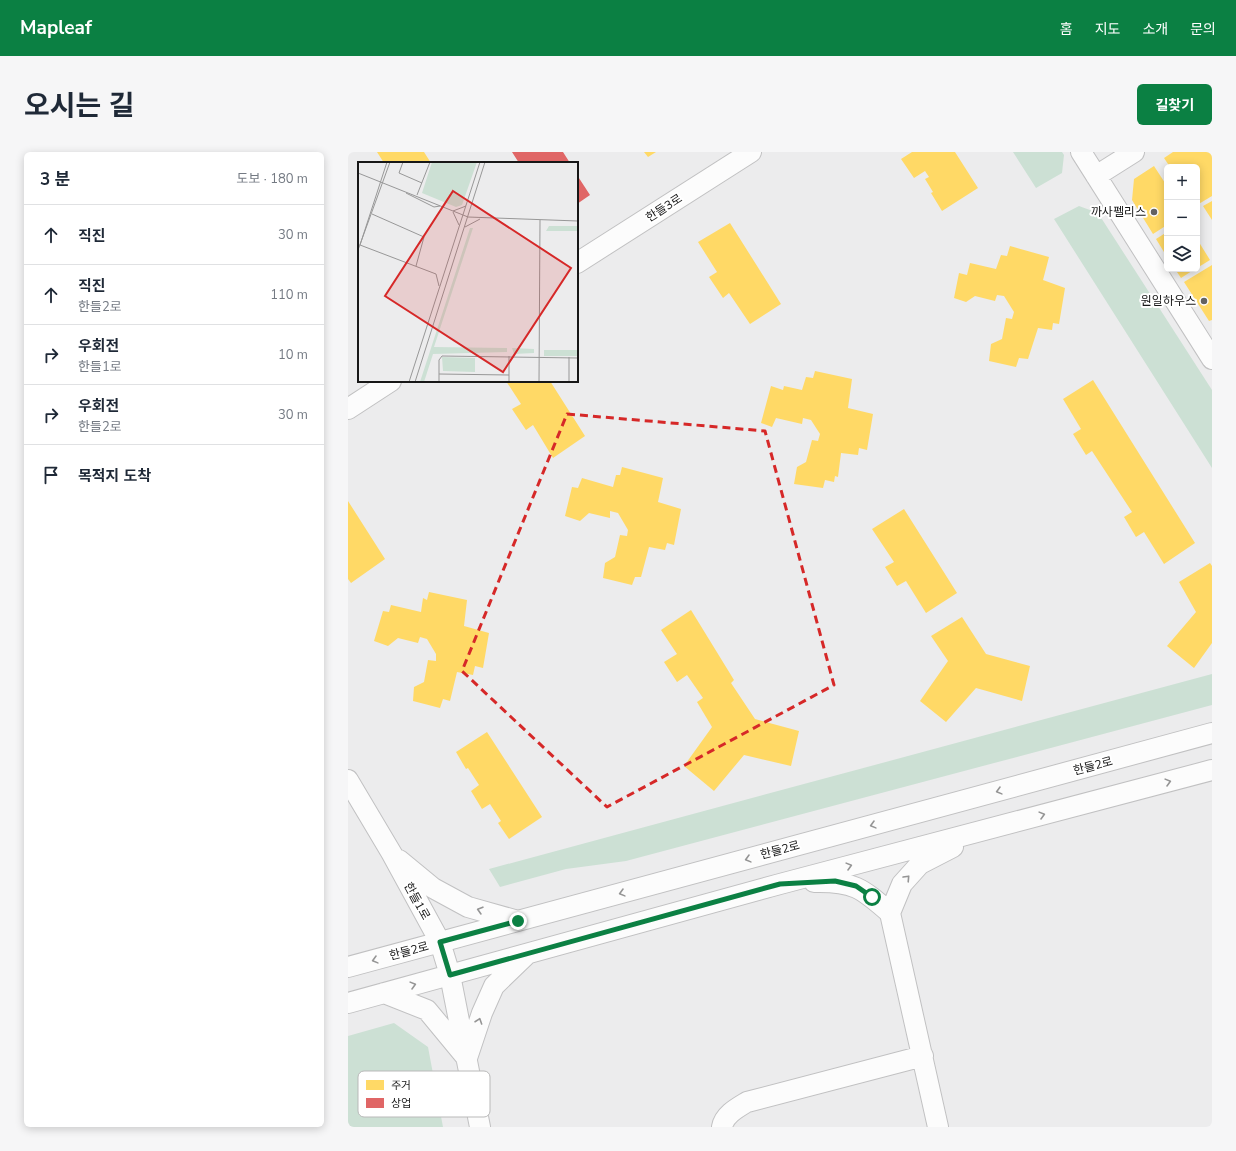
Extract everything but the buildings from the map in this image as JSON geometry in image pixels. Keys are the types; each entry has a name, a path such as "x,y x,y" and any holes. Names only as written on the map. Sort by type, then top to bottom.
{"street":[{"name":"한들3로","path":"578,262 751,152"},
{"path":"1081,152 1212,359"},
{"path":"1096,176 1134,152"},
{"path":"348,409 390,382"},
{"name":"한들2로","path":"348,967 1212,733"},
{"path":"348,1003 780,884 1212,770"},
{"name":"한들1로","path":"348,780 392,854 440,942 450,975 469,1071"},
{"path":"938,1127 890,912 902,884 920,864 957,845 1015,823"},
{"path":"392,854 433,888 468,907 518,921"},
{"path":"780,884 835,881 856,886 890,912"},
{"path":"466,1058 482,1013 494,986 526,954"},
{"path":"384,993 427,1010 466,1058"},
{"path":"722,1127 723,1122 732,1111 747,1102 923,1056"},
{"name":"한들1로","path":"478,1117 480,1127"}],"highlighted area":[{"path":"567,414 765,431 834,685 607,807 462,671"}],"green space":[{"path":"1013,152 1062,152 1064,155 1062,173 1036,188"},
{"path":"1079,206 1098,213 1212,390 1212,468 1054,219"},
{"path":"1212,674 1212,705 626,861 566,869 500,887 489,869"},
{"path":"394,1023 428,1047 432,1071 358,1071 358,1117 441,1117 443,1127 348,1127 348,1036"}],"place":[{"name":"까사펠리스","path":"1154,212"},
{"name":"원일하우스","path":"1204,301"}],"route":[{"path":"518,921 440,942 450,975 780,884 835,881 856,886 872,897"}]}
